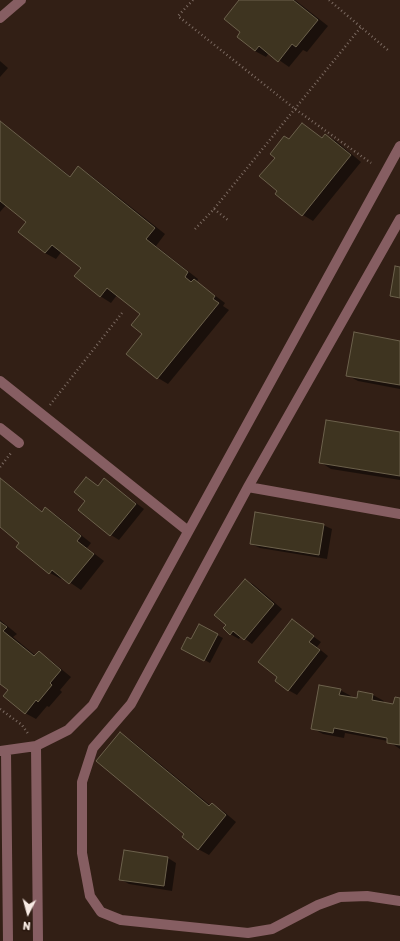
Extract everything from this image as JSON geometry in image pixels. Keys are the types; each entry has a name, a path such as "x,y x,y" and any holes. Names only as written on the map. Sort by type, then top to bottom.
{"lane":[{"path":"0,18 21,0"},
{"path":"8,941 3,751 36,746 68,730 93,705 400,146"},
{"path":"400,219 248,487 131,704 93,748 82,782 82,853 90,896 102,912 121,920 248,933 272,929 318,905 340,897 367,896 400,902"},
{"path":"0,380 188,531"},
{"path":"0,428 19,443"},
{"path":"248,487 400,514"},
{"path":"36,746 38,941"}],"path":[{"path":"193,0 178,16 295,109 371,163"},
{"path":"329,0 389,51"},
{"path":"195,229 214,209 361,27"},
{"path":"214,209 229,221"},
{"path":"42,414 122,313"},
{"path":"0,467 19,443"},
{"path":"0,709 22,725 36,746"}],"building":[{"path":"239,0 293,0 318,20 296,47 292,44 278,62 259,46 255,51 237,37 240,32 224,19"},
{"path":"0,121 70,177 78,166 155,228 146,239 188,272 185,277 191,282 194,279 215,296 213,299 219,303 157,379 126,354 142,334 131,325 140,314 107,288 100,297 74,276 81,268 52,245 45,253 18,232 26,222 0,201"},
{"path":"302,123 322,138 325,134 351,155 302,216 275,194 277,191 259,176 275,158 270,154 284,136 289,139"},
{"path":"395,266 400,267 400,298 390,296"},
{"path":"354,332 400,341 400,385 346,376"},
{"path":"326,420 400,432 400,476 319,463"},
{"path":"86,477 98,486 104,478 136,504 110,536 78,510 85,501 74,492"},
{"path":"0,478 42,512 45,507 81,536 77,541 94,554 69,584 52,570 49,574 16,547 19,543 0,527"},
{"path":"255,512 324,524 319,555 250,544"},
{"path":"245,579 274,604 244,640 233,631 230,635 223,628 226,625 214,615"},
{"path":"292,619 314,636 309,642 320,650 288,691 275,681 277,677 258,662"},
{"path":"0,622 7,627 3,631 34,656 39,651 61,670 50,683 52,685 38,702 36,700 25,714 3,696 8,690 0,684"},
{"path":"199,624 218,634 204,661 181,649 187,637 191,639"},
{"path":"319,685 341,689 339,695 357,698 358,691 373,694 372,700 393,704 395,697 400,698 400,745 387,743 387,738 334,728 333,733 311,729"},
{"path":"120,732 209,806 212,803 226,815 198,850 182,837 184,834 96,761"},
{"path":"124,850 168,857 164,886 119,880"}]}
